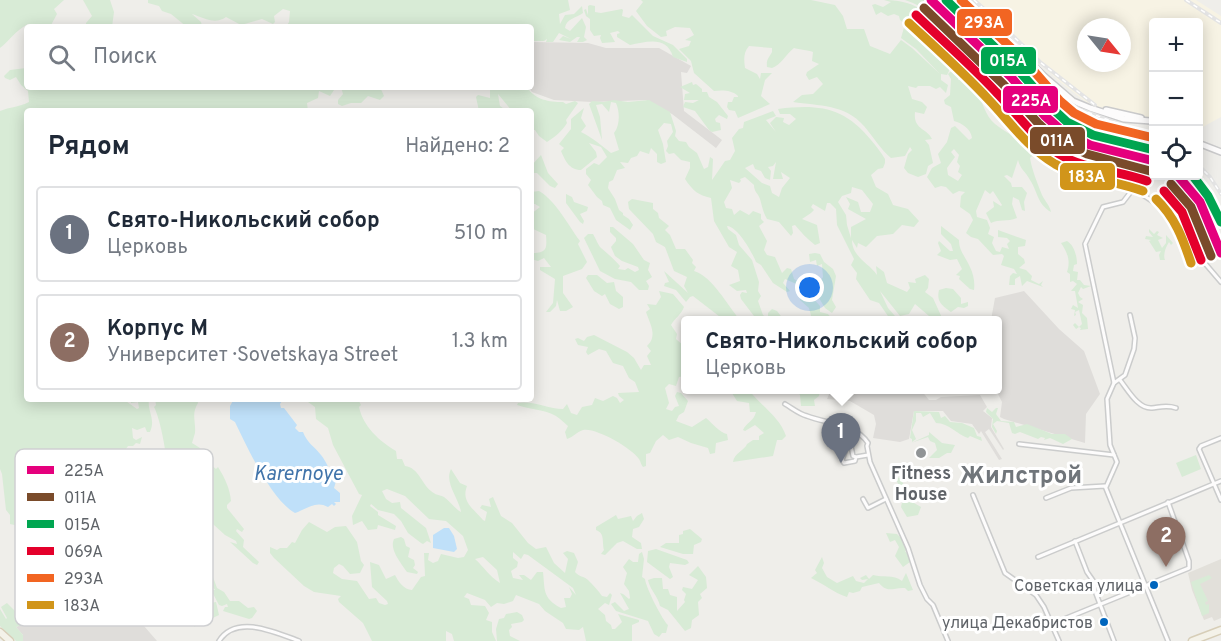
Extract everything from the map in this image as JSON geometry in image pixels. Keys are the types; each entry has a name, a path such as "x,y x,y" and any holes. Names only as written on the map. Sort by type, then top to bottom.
{"main road":[{"path":"967,0 1044,76 1073,100 1080,104 1149,121"},
{"path":"1203,145 1221,152"},
{"path":"0,632 10,641"},
{"path":"1192,641 1220,632"},
{"path":"0,637 4,641"}],"street":[{"path":"1105,486 1115,471 1117,462 1110,445 1107,399 1114,383 1085,244 1102,207 1123,202 1133,189 1173,214 1203,261 1221,282"},
{"path":"1114,383 1125,375 1134,349 1135,338 1130,315"},
{"path":"1120,380 1143,406 1149,409 1170,406 1176,408"},
{"path":"785,404 804,415 864,436 868,443 868,455 908,548 920,585 933,605 948,641"},
{"path":"1221,438 1199,449 1221,500"},
{"path":"1019,444 1114,455"},
{"path":"856,457 855,461 844,464 842,460 847,446 850,446 852,456 868,455"},
{"path":"1038,557 1221,481"},
{"path":"1046,498 1071,488 1105,486"},
{"path":"1105,486 1168,641"},
{"path":"973,495 1005,573 1036,595 1059,641"},
{"path":"863,500 868,508 886,499"},
{"path":"1052,624 1189,568 1190,561 1168,502"},
{"path":"1075,541 1086,572 1094,582 1114,641"},
{"path":"219,641 227,631 239,626 261,629 299,641"}],"shaded area":[{"path":"972,0 1196,0 1221,16 1221,117 1203,127 1203,18 1149,18 1149,118 1090,105 1059,81"},
{"path":"534,42 588,43 606,48 659,48 691,66 687,73 681,72 684,111 722,140 716,148 672,114 646,100 592,102 554,100 530,90 534,90"},
{"path":"1024,291 1059,329 1084,351 1100,394 1086,414 1085,443 1000,417 1002,402 998,394 1002,394 1002,316 992,316 995,298"},
{"path":"829,394 924,394 929,400 941,397 980,395 987,407 983,411 992,418 991,427 1004,449 989,429 985,432 1002,459 999,460 981,431 979,434 972,424 951,421 943,411 914,411 909,439 900,442 873,438 876,424 874,415 850,401 827,399"},
{"path":"1221,559 1221,618 1214,621 1212,617 1204,620 1188,573"},
{"path":"144,626 157,641 23,641 23,635 16,627"}],"green space":[{"path":"0,0 64,0 54,9 57,14 52,24 24,24 24,27 0,48"},
{"path":"83,0 110,0 114,12 112,24 86,24 92,16"},
{"path":"148,0 568,0 570,10 559,14 560,24 565,15 574,14 582,6 583,13 569,21 565,28 570,31 582,18 586,27 584,37 587,40 577,42 580,37 577,37 570,42 559,40 563,36 571,39 559,33 553,42 546,42 547,39 534,41 534,24 288,24 290,11 283,9 274,16 273,24 262,19 239,24 226,17 214,21 192,14 202,24 183,24 171,14 162,11 159,6 148,3"},
{"path":"641,0 811,0 835,5 843,16 847,29 864,29 870,46 890,54 901,40 940,74 916,49 901,38 905,24 899,16 894,14 888,16 881,12 876,15 872,5 883,7 891,2 884,0 911,4 925,12 936,24 954,56 950,60 952,65 947,75 941,74 941,80 948,85 946,93 940,87 936,89 930,86 916,88 908,86 912,99 922,102 927,107 924,114 915,112 915,118 918,126 932,139 925,140 929,145 933,163 928,166 926,174 918,177 908,173 904,168 908,154 912,150 910,147 905,156 891,158 864,126 849,114 831,107 793,102 802,95 813,94 823,84 817,77 809,80 806,75 819,64 812,61 813,52 810,51 794,48 772,68 767,67 767,64 772,48 749,46 744,59 745,68 757,74 760,79 761,73 772,73 765,80 761,96 770,104 738,118 735,111 727,107 728,102 732,102 734,97 738,96 730,92 714,91 694,73 691,61 679,49 689,46 691,41 685,40 694,35 690,28 675,27 666,31 667,36 661,37 647,26 636,11 643,2"},
{"path":"905,0 929,0 968,38 975,48 972,50 960,44 927,11"},
{"path":"939,0 957,0 973,15 970,18 979,28 1011,51 1022,71 1028,75 1041,94 1056,103 1057,113 1052,114 1049,104 1041,102 1015,70 975,35 972,31 974,28 968,29 958,19 958,16"},
{"path":"590,5 595,6 595,12 601,13 622,9 622,16 629,18 632,15 653,36 673,45 687,59 687,62 673,57 666,45 661,43 630,45 617,37 620,33 618,31 610,33 615,42 602,43 601,35 594,36 590,30 590,19 584,10 586,9 588,15"},
{"path":"970,67 980,81 977,85 983,92 983,96 976,88 992,121 1040,152 1053,166 1053,171 1032,156 1030,158 1033,172 1051,212 1040,202 1033,184 1018,160 1012,178 1004,176 1012,187 1022,187 1027,193 1024,202 1025,211 1022,210 1019,200 1013,197 1012,204 1017,218 991,223 986,213 994,207 993,201 1002,205 993,191 990,194 985,190 976,211 977,217 987,220 990,228 988,234 994,237 992,243 996,251 1000,252 1002,247 1009,249 1007,244 1010,241 1007,238 998,237 998,230 1026,240 1025,246 1018,247 1018,254 1025,263 1019,268 1026,270 1032,276 1031,280 1039,284 1043,281 1041,285 1043,287 1027,281 1022,286 1020,276 1015,279 1015,285 1009,285 1010,276 1013,273 1017,274 1014,269 1001,265 1004,256 1002,254 993,255 978,239 966,233 973,220 970,214 960,207 961,196 965,192 959,191 953,194 946,187 935,188 927,177 932,168 941,163 938,154 947,142 951,128 955,126 969,140 972,138 966,127 954,121 951,107 945,104 944,100 950,95 951,79 948,74 955,70 959,71 958,80 963,80 967,84 972,81 969,74","holes":["954,149 959,155 958,172 962,175 958,181 948,175 947,168 955,157 951,152"]},
{"path":"24,68 24,88 16,77 10,80 5,78 4,76 10,70"},
{"path":"692,82 693,85 696,84 702,89 702,92 707,92 728,116 727,119 719,115 715,119 720,123 721,130 712,132 695,111 683,107 685,102 693,103 699,100 684,100 685,94 690,93 680,87"},
{"path":"334,90 330,96 319,91 318,98 307,103 308,108 24,108 24,402 127,402 137,409 139,408 138,402 149,402 152,427 150,432 147,432 145,427 137,430 132,428 133,438 136,440 142,437 140,444 136,443 126,449 15,449 15,525 10,524 10,515 6,510 0,469 0,111 29,102 28,91"},
{"path":"342,90 381,90 384,96 380,100 368,96 361,103 342,106 338,104 338,100 343,94"},
{"path":"490,90 529,90 543,99 566,104 575,101 578,103 566,120 567,123 563,129 547,142 534,130 534,108 510,108 498,94 500,106 503,108 478,108 476,97 478,95 490,98"},
{"path":"649,100 670,112 676,131 675,136 679,141 686,142 697,153 704,169 708,167 710,157 713,159 712,180 735,151 732,138 739,129 743,128 744,122 773,111 776,116 766,120 776,132 770,123 776,117 784,118 783,122 789,125 796,119 790,114 780,114 778,109 806,107 841,114 861,129 885,159 883,168 871,175 876,187 888,194 893,205 908,209 919,221 914,227 902,225 893,234 877,236 866,247 858,243 857,248 852,240 855,251 877,275 876,266 884,272 887,283 907,292 910,288 908,282 916,283 915,279 925,275 929,279 925,292 933,298 941,316 929,316 915,304 909,314 900,316 880,291 888,308 895,316 888,316 879,303 870,300 856,279 857,273 851,265 854,259 837,225 836,209 830,203 827,203 825,211 813,204 811,207 814,210 802,219 817,225 820,243 815,245 795,225 792,226 791,236 779,222 767,219 754,185 745,177 740,179 739,183 730,180 732,188 724,202 726,208 732,209 734,215 740,210 749,215 753,211 761,214 764,222 759,226 767,241 764,250 767,255 775,257 782,273 787,268 791,269 794,279 802,284 801,286 785,279 783,283 790,291 787,292 773,283 761,265 756,262 740,235 727,226 736,235 739,245 752,260 759,282 758,291 761,296 758,301 764,316 754,316 741,299 740,295 742,292 747,293 746,290 737,291 729,285 740,281 738,270 731,266 737,252 729,247 714,221 711,198 696,192 685,179 690,162 681,160 674,153 669,154 666,151 667,141 673,132 671,124 664,123 658,130 666,162 661,164 657,162 657,154 651,148 649,154 640,151 628,163 620,162 625,168 617,170 613,180 609,182 608,188 619,210 633,225 630,230 616,220 610,208 603,205 588,185 591,180 586,174 586,169 594,163 599,165 607,157 601,147 589,143 597,157 581,170 573,168 566,161 561,151 564,148 559,144 571,129 571,119 584,108 581,118 586,126 581,132 611,153 619,150 614,133 619,119 616,103 611,102 609,112 602,104 596,105 600,117 602,140 589,104 592,101","holes":["776,162 773,179 783,179 781,172 790,178 782,188 779,197 772,193 770,186 762,183 745,168 753,164 755,169 761,171 765,178 770,180 771,171 768,167 773,166","852,187 862,190 873,204 870,212 861,212 858,202 846,197 850,204 848,209 866,219 851,227 851,238 846,215 838,202 842,196 851,193"]},
{"path":"1075,110 1092,119 1109,122 1120,128 1118,132 1128,150 1108,144 1106,141 1109,135 1105,129 1085,124 1084,117 1077,117 1073,112"},
{"path":"541,155 548,173 558,184 555,188 534,173 534,163"},
{"path":"539,191 545,195 556,207 580,241 578,244 587,262 582,269 563,276 563,293 573,307 566,311 560,311 557,300 556,306 550,312 546,312 553,303 555,279 540,270 540,267 551,267 544,258 538,261 534,260 534,253 545,249 546,235 534,229 534,212 540,207 534,204 534,192"},
{"path":"566,194 572,197 574,202 588,207 587,211 580,214 584,221 583,224 566,203"},
{"path":"632,199 653,203 653,209 658,213 659,218 669,226 665,230 670,235 676,249 685,249 696,267 694,271 713,285 737,316 719,316 693,296 686,302 676,290 664,286 669,282 664,271 688,293 684,286 687,277 674,271 665,247 656,242 653,234 629,209 628,202"},
{"path":"941,226 959,240 961,251 973,274 974,290 956,275 962,269 957,259 950,260 937,255 941,251 939,241 953,251 951,244 941,234"},
{"path":"610,227 633,244 644,260 650,263 648,270 652,277 646,281 649,286 648,290 639,290 631,282 615,279 600,271 584,238 588,234 593,234 600,247 620,266 618,269 628,268 635,272 639,270 638,267 615,256 611,247 616,238 610,232"},
{"path":"1149,229 1154,234 1159,232 1157,235 1163,238 1158,240 1162,248 1166,243 1166,235 1173,243 1171,245 1169,242 1166,247 1165,260 1160,260 1161,251 1156,252 1149,241 1151,240 1145,239 1146,236 1153,237"},
{"path":"1067,241 1072,245 1076,254 1077,264 1074,265 1073,271 1078,272 1077,280 1084,285 1091,286 1083,289 1081,287 1078,293 1083,299 1078,302 1083,305 1082,313 1087,318 1088,329 1080,330 1079,327 1082,324 1079,310 1074,316 1075,310 1071,309 1073,305 1078,308 1075,291 1071,291 1077,284 1070,282 1070,274 1067,272 1068,256 1061,243"},
{"path":"809,254 820,254 836,276 832,300 836,307 832,313 825,308 815,290 823,277 822,264 817,266 816,260 810,262"},
{"path":"588,275 597,275 607,283 614,282 616,291 623,297 623,307 619,309 610,304 605,294 602,296 594,291 586,278"},
{"path":"953,289 961,298 961,304 968,302 968,306 958,307 951,312 945,308 939,301 938,294 939,290"},
{"path":"659,291 673,294 684,307 671,325 677,334 676,339 681,343 681,377 676,386 669,384 665,388 669,403 666,409 672,411 679,406 675,396 677,392 681,393 688,401 684,412 676,421 692,427 706,418 727,434 728,440 716,443 715,453 710,454 708,448 678,437 669,440 663,435 656,441 650,453 646,454 646,466 643,467 635,454 613,439 596,432 583,430 567,439 565,432 568,426 558,417 517,405 518,403 529,403 563,409 567,404 571,413 577,415 582,407 592,405 595,398 603,401 613,396 620,403 624,400 618,393 639,392 635,382 629,378 623,366 613,363 606,351 599,349 588,355 586,352 588,347 578,345 575,339 584,341 587,337 594,335 627,352 634,358 641,370 644,365 651,365 647,356 651,351 647,346 653,334 646,312 650,309 647,304 656,305 661,297"},
{"path":"801,294 810,295 820,306 820,312 830,316 811,316 809,308 800,300"},
{"path":"772,309 781,316 768,316"},
{"path":"733,394 752,394 775,417 783,429 786,436 782,440 777,440 773,456 733,462 735,456 747,444 753,440 759,440 759,436 764,433 755,425 743,430 754,418 756,412 750,412 749,403 737,401"},
{"path":"819,394 814,400 815,406 801,406 800,395"},
{"path":"156,402 198,402 194,414 195,433 192,443 201,449 165,449 154,407"},
{"path":"308,402 360,402 361,414 368,427 378,438 396,451 397,459 402,459 405,466 414,470 428,488 444,497 456,509 461,512 449,480 451,469 460,483 467,486 467,501 483,520 485,521 487,512 480,508 482,505 491,507 489,499 493,497 501,516 512,523 528,543 536,549 546,547 554,563 565,573 568,559 563,553 567,551 574,553 578,562 575,572 588,580 602,596 607,597 610,593 612,595 609,605 605,603 598,609 605,615 612,629 622,622 618,614 639,620 632,625 632,641 586,641 583,627 579,630 566,629 563,623 539,604 516,595 513,601 504,604 497,603 491,607 485,600 467,593 464,597 469,599 471,605 485,606 489,613 486,620 492,622 492,632 496,641 454,641 452,634 446,631 446,641 372,641 363,623 339,602 338,599 341,596 314,592 304,586 274,558 270,553 270,547 277,550 287,548 292,542 295,543 309,522 327,532 335,527 346,526 357,542 364,565 360,573 350,574 339,564 334,568 333,573 342,579 357,581 369,599 376,598 379,603 385,605 388,604 387,601 372,587 370,562 379,565 386,579 395,575 404,587 412,590 421,577 425,576 424,553 429,553 428,560 433,563 438,561 441,554 458,558 464,557 468,550 463,536 446,521 429,519 405,496 387,489 382,491 386,499 392,503 400,502 401,508 426,528 431,543 427,541 421,543 408,533 394,514 378,510 371,504 370,506 378,512 378,515 396,526 395,530 378,525 377,529 368,530 362,521 353,525 352,516 362,495 359,494 333,445 328,428 316,419 315,407","holes":["513,552 521,559 524,554 528,555 573,588 576,595 569,587 572,594 570,598 564,598 566,607 561,608 547,597 543,572 537,572 531,580 524,575 519,575 523,580 513,578 511,571 517,567 518,562 513,558","483,557 497,570 500,583 475,559"]},
{"path":"987,408 992,412 998,408 996,414 1001,421 1014,422 1016,427 1027,424 1052,434 1065,434 1072,439 1063,444 1050,438 1044,440 1045,438 1038,439 1020,432 1015,434 1012,433 1009,423 997,421 993,424 997,431 996,434 992,427 993,419 986,412"},
{"path":"914,411 939,412 941,418 945,416 950,422 962,423 974,428 982,441 970,436 968,438 945,425 936,423 930,413 923,417 921,413 916,413 916,421 912,430 916,439 912,442 910,438"},
{"path":"929,432 942,443 955,445 951,453 939,458 929,458 937,450 935,443 928,437 911,443 929,435"},
{"path":"1196,455 1201,469 1182,477 1176,463"},
{"path":"213,466 216,469 218,467 227,484 231,501 227,508 244,529 242,532 237,529 236,531 244,540 243,547 259,562 257,565 230,542 237,544 236,541 213,524"},
{"path":"894,477 900,478 914,503 921,507 918,515 907,517 901,507 904,493"},
{"path":"642,513 644,519 639,527 633,529 632,537 641,543 642,549 637,549 623,541 617,543 605,555 601,554 604,550 603,538 596,527 616,515 618,519 631,516 633,521"},
{"path":"690,529 702,539 694,545 693,554 683,554 660,547 666,543 679,543 679,535"},
{"path":"886,533 897,534 904,541 910,562 903,567 895,556 899,547 895,540 890,542"},
{"path":"401,537 406,546 410,548 408,557 414,560 413,568 418,572 417,574 407,572 394,551 394,539"},
{"path":"656,549 687,560 689,563 685,565 670,563 669,567 673,577 670,579 647,562 648,551"},
{"path":"642,552 644,559 642,577 668,625 666,633 662,633 659,637 654,634 648,621 616,611 611,604 615,602 624,611 629,609 620,593 630,598 629,591 624,584 627,573 623,567 629,559 638,562 639,554"},
{"path":"822,557 824,563 822,568 827,577 837,583 853,576 856,581 864,583 868,579 860,578 866,575 869,579 873,575 902,581 906,573 913,590 888,589 879,583 862,587 860,591 849,592 847,597 811,578 817,573 815,570"},
{"path":"698,566 706,577 707,588 700,594 702,598 698,602 699,615 692,620 691,628 685,631 668,610 660,606 648,580 662,578 663,589 668,589 670,595 677,597 677,611 685,602 686,594 682,590 683,587 692,589 698,580 689,575"},
{"path":"1209,575 1212,578 1200,584 1208,601 1205,602 1206,605 1209,604 1209,613 1202,616 1191,582"},
{"path":"213,577 217,588 224,592 230,601 239,601 248,608 254,607 257,611 249,619 223,611 225,607 228,607 227,604 219,605 213,594 215,590"},
{"path":"216,602 219,615 213,618 213,603"},
{"path":"7,603 15,611 15,626 18,626 16,627 23,635 23,641 16,641 0,626 0,609 7,618 1,607"},
{"path":"517,612 524,620 511,624 512,627 509,630 510,636 520,641 497,641 496,629 499,619 504,618 506,614"}],"water":[{"name":"Karernoye","path":"232,402 281,402 281,408 284,408 297,425 295,428 303,432 337,478 334,488 340,493 340,502 334,502 336,504 334,506 332,504 328,507 319,504 295,513 286,507 269,486 235,422 230,419"},
{"path":"444,528 449,528 454,536 457,549 454,552 433,548 433,535"}],"railway":[{"path":"931,0 992,56 1046,115 1061,128 1090,143 1149,158"},
{"path":"960,0 1063,99 1079,109 1149,135"},
{"path":"974,0 993,17"},
{"path":"1186,0 1221,23"},
{"path":"989,13 1040,62 1095,105"},
{"path":"1203,170 1221,194"},
{"path":"1185,180 1201,200 1221,248"}],"transit line":[{"name":"225А","path":"931,0 1011,77 1045,116 1061,130 1090,145 1149,160"},
{"name":"015А","path":"946,0 1018,70 1067,122 1093,135 1149,149"},
{"name":"293А","path":"961,0 1026,62 1060,101 1074,113 1096,124 1149,137"},
{"name":"011А","path":"924,8 1003,84 1055,139 1087,154 1149,171"},
{"name":"069А","path":"916,15 977,72 1033,133 1050,148 1069,159 1091,167 1147,181"},
{"name":"183А","path":"909,23 970,80 1028,143 1045,158 1076,173 1143,191"},
{"name":"225А","path":"1181,180 1200,202 1221,253"},
{"name":"015А","path":"1196,180 1208,196 1221,222"},
{"name":"011А","path":"1171,184 1191,207 1211,256"},
{"name":"069А","path":"1164,191 1182,212 1201,260"},
{"name":"183А","path":"1156,199 1173,221 1191,263"}],"place":[{"name":"Fitness House","path":"921,453"},
{"name":"Свято-Никольский собор","path":"841,463"},
{"name":"Корпус M","path":"1166,567"},
{"name":"Советская улица","path":"1154,585"},
{"name":"улица Декабристов","path":"1104,622"}],"district":[{"name":"Жилстрой","path":"1021,475"}]}
